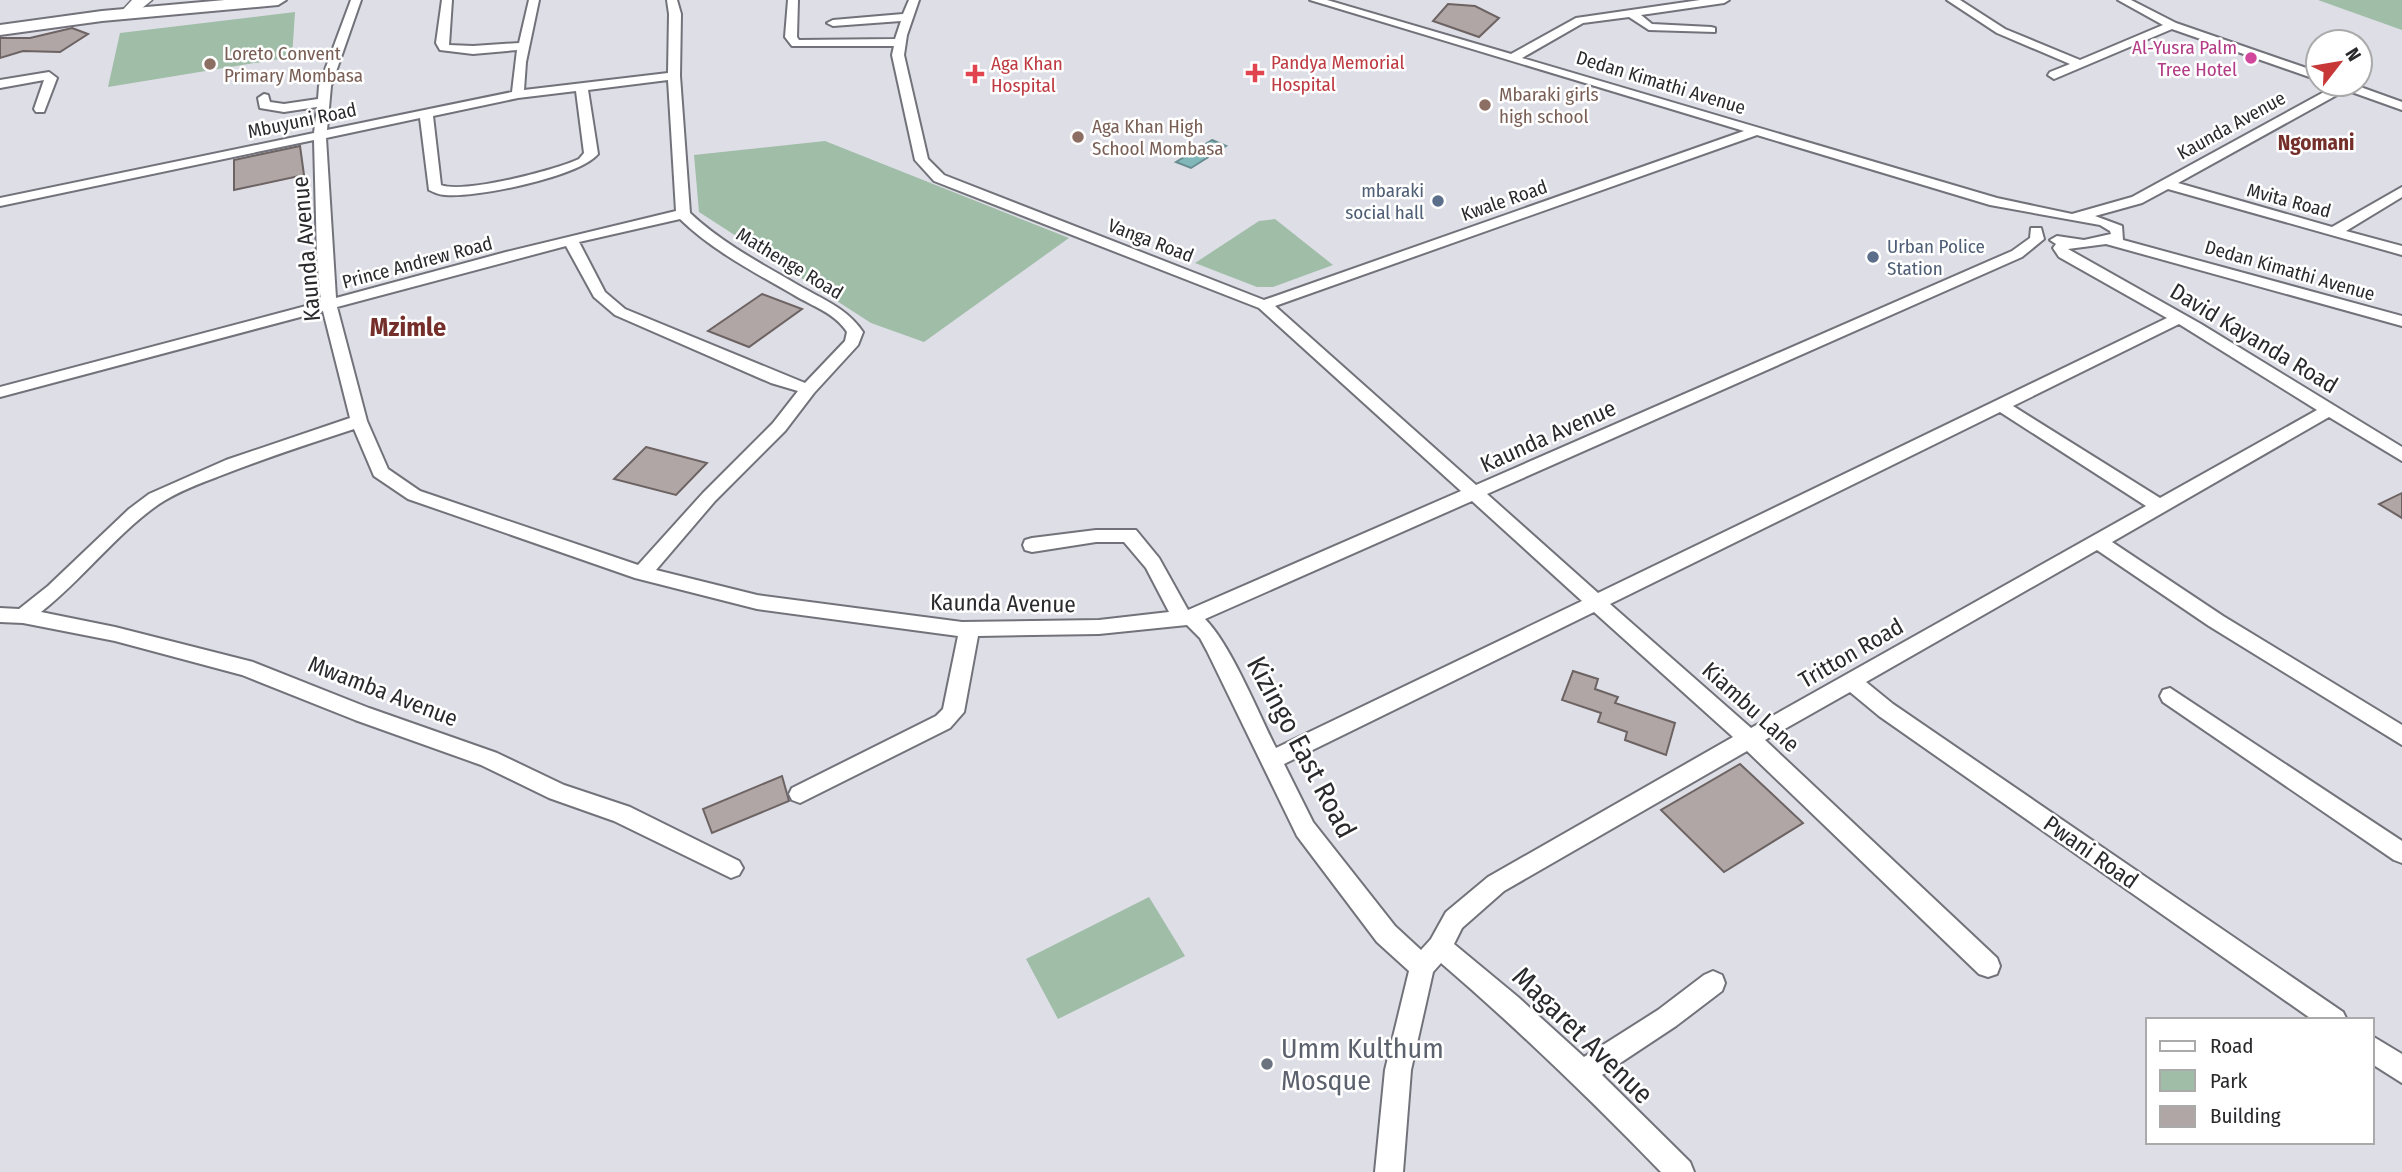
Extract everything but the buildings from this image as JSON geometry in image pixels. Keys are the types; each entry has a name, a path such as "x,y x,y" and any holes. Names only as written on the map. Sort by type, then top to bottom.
{"highway":[{"path":"174,5 218,0"},
{"path":"0,20 135,7 278,0"},
{"path":"0,30 135,7"}],"street":[{"name":"Kaunda Avenue","path":"353,0 325,86 323,102 320,137 324,257 329,306 359,421 380,472 414,495 642,573 757,602 969,629 1099,627 1186,617 2017,254 2066,242"},
{"path":"447,0 442,43 444,48 473,50 523,46"},
{"path":"518,94 523,46 534,0"},
{"path":"672,0 675,14 674,76 683,214"},
{"path":"793,0 791,37 796,44 899,42"},
{"name":"Vanga Road","path":"914,0 899,42 898,55 922,160 939,178 1264,305 1475,493"},
{"name":"Dedan Kimathi Avenue","path":"1315,0 1995,202"},
{"path":"1513,58 1571,23 1724,0"},
{"path":"1952,0 2001,31 2080,64"},
{"path":"2123,0 2155,16 2170,19"},
{"path":"2139,0 2170,19 2304,71"},
{"path":"1631,13 1649,27 1711,30"},
{"path":"833,23 908,17"},
{"path":"2054,75 2170,19"},
{"path":"0,84 49,76 51,78 40,109"},
{"name":"Mbuyuni Road","path":"1,202 518,94 674,76"},
{"path":"426,113 434,187 444,191 458,191 561,173 585,163 591,155 582,87"},
{"path":"2374,96 2402,106"},
{"path":"264,98 264,105 274,107 323,102"},
{"name":"Kaunda Avenue","path":"2137,200 2320,98"},
{"name":"Kwale Road","path":"1264,305 1757,131"},
{"name":"Mvita Road","path":"2166,184 2402,251"},
{"path":"2333,232 2402,191"},
{"path":"1995,202 2034,229 2066,242 2084,244 2115,234 2137,200"},
{"path":"2034,229 2042,220 2072,216 2137,200"},
{"path":"0,217 1,202"},
{"path":"1995,202 2104,222 2115,234"},
{"name":"Prince Andrew Road","path":"0,392 683,214"},
{"name":"Mathenge Road","path":"642,573 709,497 779,427 808,389 852,342 855,332 852,325 841,315 712,238 694,226 683,214"},
{"path":"2017,254 2037,239 2034,229"},
{"name":"Dedan Kimathi Avenue","path":"2115,234 2168,255 2402,321"},
{"path":"572,242 599,294 620,312 777,379 808,389"},
{"name":"David Kayanda Road","path":"2066,242 2059,249 2081,264 2402,454"},
{"path":"2081,264 2076,253 2084,244"},
{"path":"1272,760 2177,319"},
{"path":"2000,405 2159,506"},
{"name":"Tritton Road","path":"1422,967 1440,947 1454,920 1496,884 2329,410"},
{"path":"23,616 55,591 135,513 155,498 232,464 359,421"},
{"name":"Kiambu Lane","path":"1475,493 1749,739 1988,965"},
{"name":"Kizingo East Road","path":"1032,545 1096,536 1129,536 1143,548 1186,617 1207,632 1305,829 1387,934 1422,967"},
{"path":"2097,541 2216,621 2398,727"},
{"name":"Mwamba Avenue","path":"0,615 23,616 188,651 256,671 362,714 489,759 557,792 622,814 731,868"},
{"path":"800,794 943,722 953,712 969,629"},
{"name":"Pwani Road","path":"1851,681 1886,710 2331,1018"},
{"path":"2170,695 2402,853"},
{"name":"Magaret Avenue","path":"1440,947 1583,1073 1680,1172"},
{"path":"1389,1172 1398,1070 1422,967"},
{"path":"1583,1073 1667,1018 1713,983"},
{"path":"2374,1049 2402,1070"}],"green space":[{"path":"2318,0 2402,0 2402,30"},
{"path":"295,12 292,57 108,87 120,33"},
{"path":"825,141 1069,238 924,342 871,323 699,212 694,155"},
{"path":"1275,219 1333,265 1273,287 1257,287 1195,263 1259,221"},
{"path":"1149,897 1185,956 1058,1019 1026,959"}],"water":[{"path":"1212,140 1226,146 1191,168 1176,162"}],"place":[{"name":"Al-Yusra Palm Tree Hotel","path":"2251,58"},
{"name":"Loreto Convent Primary Mombasa","path":"210,64"},
{"name":"Pandya Memorial Hospital","path":"1255,73"},
{"name":"Aga Khan Hospital","path":"975,74"},
{"name":"Mbaraki girls high school","path":"1485,105"},
{"name":"Aga Khan High School Mombasa","path":"1078,137"},
{"name":"mbaraki social hall","path":"1438,201"},
{"name":"Urban Police Station","path":"1873,257"},
{"name":"Umm Kulthum Mosque","path":"1267,1064"}],"district":[{"name":"Ngomani","path":"2316,143"},
{"name":"Mzimle","path":"408,327"}]}
